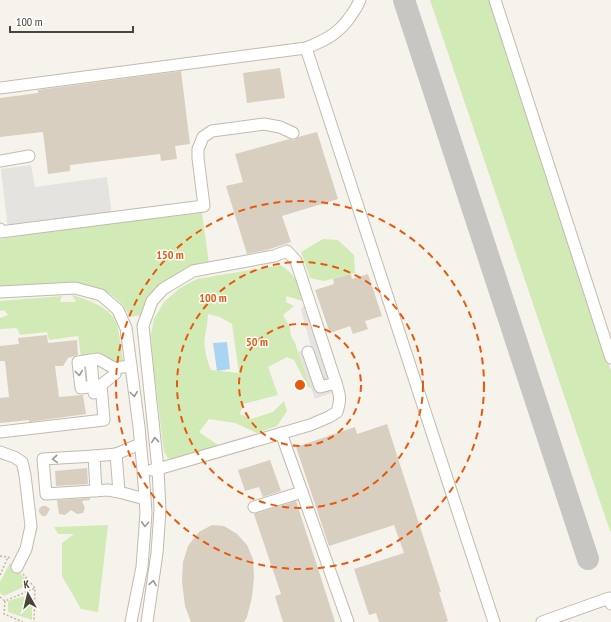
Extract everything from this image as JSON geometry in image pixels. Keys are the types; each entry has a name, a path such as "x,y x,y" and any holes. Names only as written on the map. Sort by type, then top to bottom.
{"street":[{"path":"0,88 306,48 338,32 348,21 360,0"},
{"path":"495,0 611,358"},
{"path":"306,48 494,622"},
{"path":"0,228 0,232 204,206 198,158 198,148 203,137 212,131 264,124 280,127 293,133"},
{"path":"0,161 29,156"},
{"path":"143,471 158,469 281,433 329,418 337,412 340,403 340,395 296,261 287,251 274,256 193,271 163,289 152,301 143,326 158,469 160,510 157,554 147,622"},
{"path":"0,292 75,288 100,295 118,310 126,328 143,471 146,513 142,567 131,622"},
{"path":"126,328 143,326"},
{"path":"308,352 320,387 336,383"},
{"path":"0,432 97,421 97,385 91,360 98,359 115,371"},
{"path":"97,385 115,371 131,369"},
{"path":"281,433 348,622"},
{"path":"140,444 111,454 44,460 45,487 46,494 114,491 145,499"},
{"path":"0,452 14,457 22,462 25,475 31,526 26,548 17,566"},
{"path":"111,454 114,491"},
{"path":"94,456 96,491"},
{"path":"254,507 302,492"},
{"path":"542,622 610,599"}],"path":[{"path":"0,556 8,557 35,588 34,622"},
{"path":"0,575 8,557"},
{"path":"5,601 35,588"},
{"path":"0,597 5,601"},
{"path":"5,601 4,614 23,622"}],"green space":[{"path":"430,0 491,0 611,371 611,531 610,531"},
{"path":"202,213 209,263 152,296 143,310 142,315 130,317 123,305 111,294 79,283 0,289 0,239 113,223"},
{"path":"323,239 338,240 354,255 355,273 324,281 310,278 301,252"},
{"path":"280,265 290,272 299,286 306,302 286,296 286,302 294,306 283,315 290,328 291,336 295,343 311,388 308,387 294,360 287,357 268,367 278,395 243,404 240,414 251,419 273,412 284,401 287,411 277,426 257,433 235,423 209,419 199,432 218,445 173,460 168,458 164,452 152,356 151,334 154,319 164,302 180,288 197,279","holes":["208,314 220,317 232,324 239,373 211,370 208,362 205,349"]},
{"path":"72,295 97,304 109,312 113,317 116,322 123,361 115,362 97,354 81,356 78,336 49,340 47,332 20,335 17,328 0,329 0,318 8,315 4,310 0,311 0,301 62,296 60,302 76,302"},
{"path":"108,525 98,612 81,609 62,576 62,543 74,534 58,534 54,527"},
{"path":"10,563 30,584 4,596 0,593 0,582"},
{"path":"32,594 32,620 8,612 8,601"}],"shaded area":[{"path":"31,165 35,187 107,177 113,223 9,238 1,169"},
{"path":"308,298 339,390 315,399 298,352 311,347 301,310"}],"water":[{"path":"227,342 230,369 217,371 213,343"}],"building":[{"path":"280,68 285,98 247,103 243,73"},
{"path":"181,71 190,144 175,146 177,159 161,161 160,154 70,165 70,171 48,174 43,132 0,137 0,98 38,93 38,90"},
{"path":"317,132 338,199 282,216 291,242 267,250 247,254 226,186 243,182 235,154 290,139 294,140 298,137"},
{"path":"351,274 352,279 368,274 382,316 365,321 368,329 353,334 350,326 330,333 315,290 334,284 333,279"},
{"path":"47,335 48,343 77,340 78,355 68,358 63,366 55,366 59,397 83,395 86,414 29,422 29,420 0,423 0,398 9,397 5,361 0,361 0,346 19,344 18,338"},
{"path":"387,424 441,592 439,592 448,621 445,622 379,622 376,613 369,615 354,569 404,553 394,525 329,546 296,447 355,427 357,434"},
{"path":"270,460 281,491 263,497 259,487 245,491 238,470"},
{"path":"87,468 88,484 56,486 55,471"},
{"path":"90,498 90,500 82,501 85,508 83,513 77,514 71,510 65,515 59,514 57,500"},
{"path":"296,501 335,622 283,622 275,596 281,594 254,514"},
{"path":"42,506 46,506 50,509 46,516 42,516 39,512 39,509"},
{"path":"212,525 224,526 237,534 247,545 253,559 254,577 252,597 247,617 244,622 191,622 185,606 182,582 183,562 188,546 199,532"}],"taxiway":[{"path":"404,0 588,559"}]}
